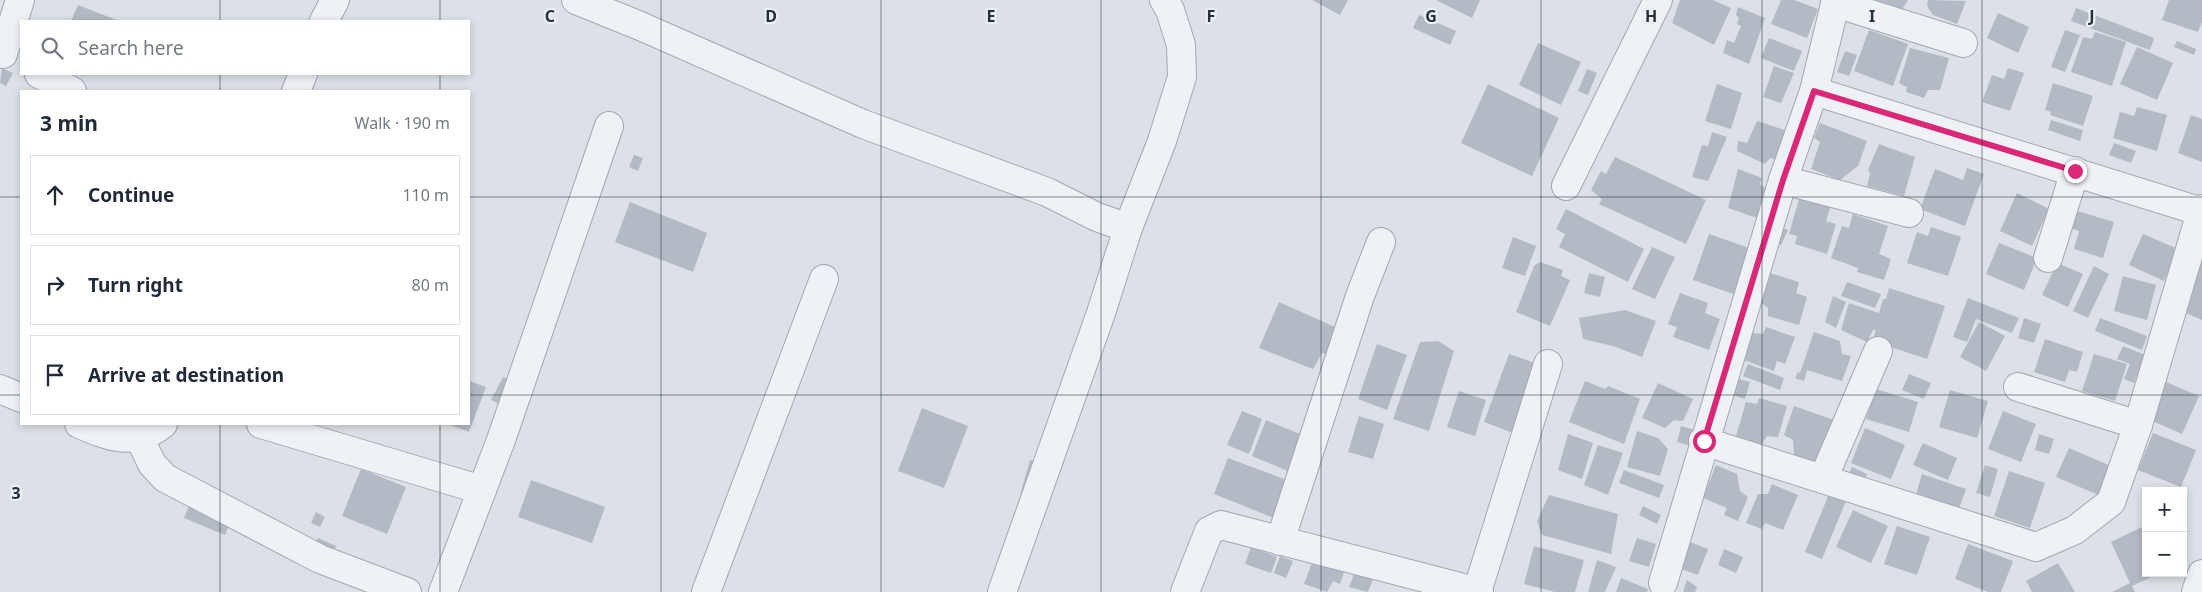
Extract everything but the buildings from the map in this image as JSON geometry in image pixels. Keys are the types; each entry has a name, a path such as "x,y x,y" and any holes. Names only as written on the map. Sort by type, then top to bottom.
{"street":[{"path":"8,57 20,0"},
{"path":"325,20 335,0"},
{"path":"576,0 638,24 863,124 1047,192 1098,217 1128,228"},
{"path":"1002,592 1101,313 1128,228 1162,141 1182,77 1181,45 1170,10 1164,0"},
{"path":"1566,186 1658,0"},
{"path":"1663,583 1783,180 1814,91 1835,2 1963,43"},
{"path":"41,75 70,90"},
{"path":"296,90 303,75"},
{"path":"1704,441 2036,547 2075,530 2111,502 2138,426 2202,211 1814,91"},
{"path":"443,592 482,490 609,126"},
{"path":"2048,258 2075,171"},
{"path":"1783,180 1909,213"},
{"path":"1280,540 1360,296 1381,242"},
{"path":"706,592 824,279"},
{"path":"1823,479 1878,352"},
{"path":"1185,592 1209,531 1221,525 1478,592 1548,364"},
{"path":"2018,388 2138,426"},
{"path":"0,389 20,398"},
{"path":"82,425 111,437 139,437 162,425"},
{"path":"264,425 482,490"},
{"path":"139,437 152,464 165,478 320,560 407,592"},
{"path":"2196,592 2202,574"}],"route":[{"path":"1704,441 1783,180 1814,91 2075,171"}]}
